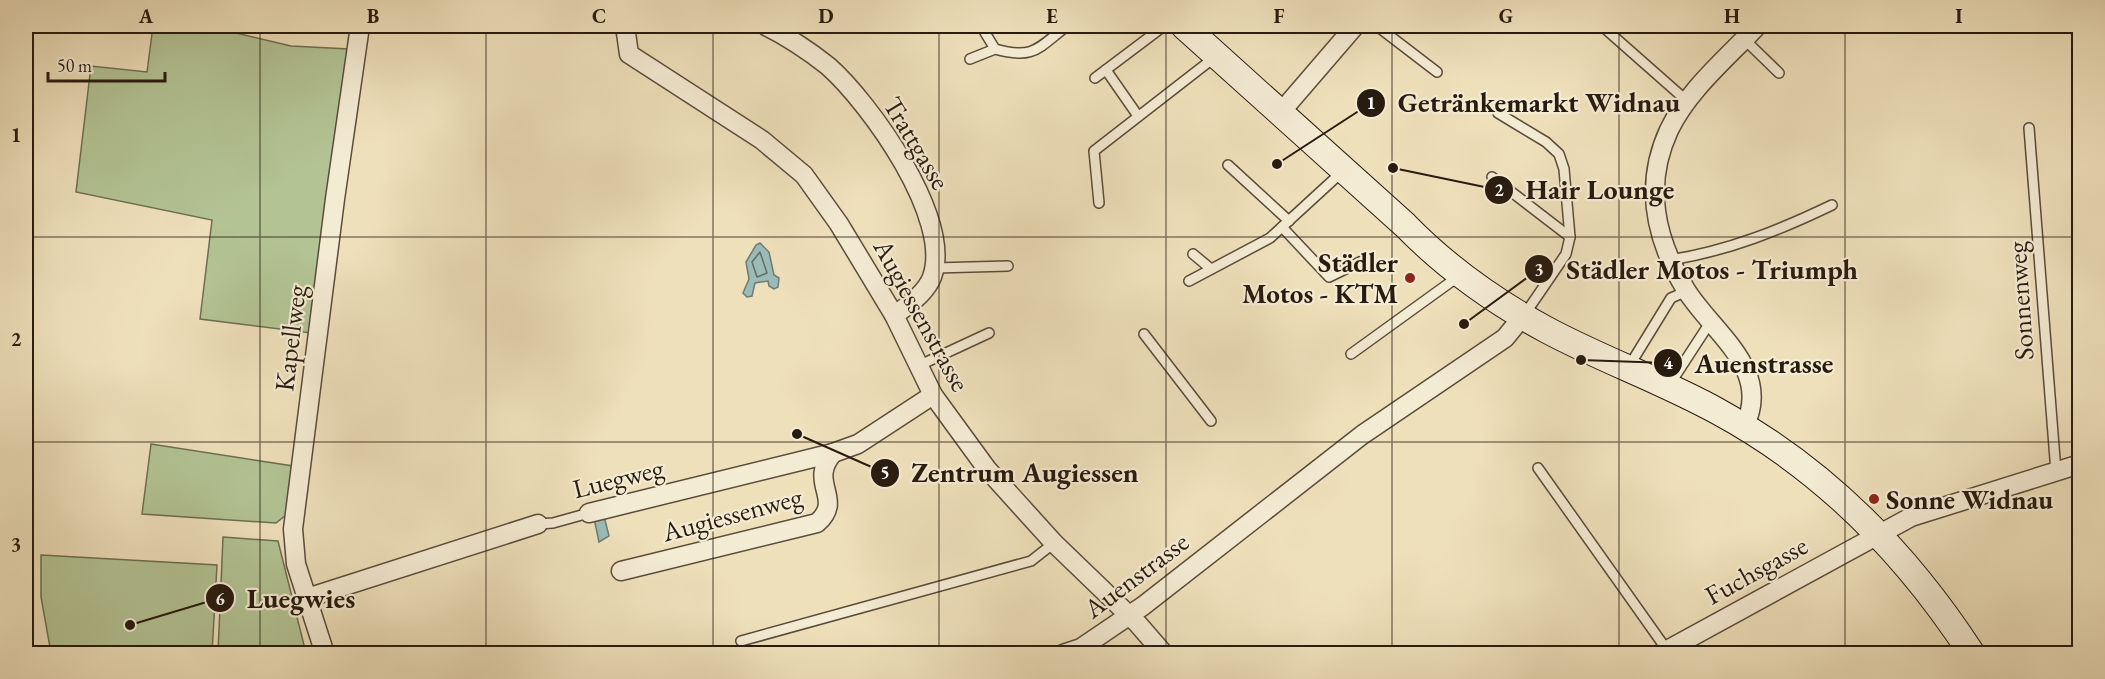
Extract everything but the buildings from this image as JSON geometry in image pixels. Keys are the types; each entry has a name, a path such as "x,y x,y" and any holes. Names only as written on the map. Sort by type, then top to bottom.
{"main road":[{"path":"1184,26 1431,251 1461,275 1523,316 1587,350 1669,387 1744,427 1802,464 1878,533 1931,594 1972,654"}],"street":[{"name":"Kapellweg","path":"325,654 296,564 293,529 335,199 360,26"},
{"name":"Augiessenstrasse","path":"625,26 629,54 762,140 804,176 839,224 894,315 933,395 987,469 1054,543 1128,615 1164,654"},
{"name":"Trattgasse","path":"766,26 828,67 858,98 884,132 908,169 925,209 935,242 935,268"},
{"path":"1281,112 1355,26"},
{"path":"1744,427 1753,404 1752,387 1736,352 1687,291 1670,260 1657,226 1653,195 1659,155 1670,129 1687,101 1757,26"},
{"path":"894,315 909,305 927,287 935,268"},
{"name":"Auenstrasse","path":"1063,654 1081,651 1362,435 1505,338 1523,316"},
{"name":"Luegweg","path":"590,513 833,453 858,444 933,395"},
{"name":"Augiessenweg","path":"621,570 817,523 826,515 829,505 822,474 824,464 833,453"},
{"name":"Fuchsgasse","path":"1664,652 1911,517 2079,464"},
{"name":"Luegweg","path":"307,598 538,524"}],"lane":[{"path":"981,26 995,49"},
{"path":"970,59 995,49 1017,55 1034,52 1067,26"},
{"path":"1095,78 1164,26"},
{"path":"1377,26 1437,72"},
{"path":"1602,26 1687,101"},
{"path":"1744,39 1779,73"},
{"path":"1099,203 1094,151 1217,56"},
{"path":"1106,70 1138,116"},
{"path":"1498,113 1546,142 1559,154 1564,169 1570,237 1566,254 1523,316"},
{"name":"Sonnenweg","path":"2030,128 2056,472"},
{"path":"1228,165 1285,224 1329,277 1362,261"},
{"path":"1189,281 1270,238 1344,170"},
{"path":"1492,177 1570,237"},
{"path":"1670,260 1706,254 1772,232 1832,205"},
{"path":"1193,254 1211,269"},
{"path":"935,268 1008,266"},
{"path":"1351,354 1461,275"},
{"path":"1628,368 1671,298 1687,291"},
{"path":"1669,387 1711,321"},
{"path":"918,366 989,333"},
{"path":"1144,333 1211,421"},
{"path":"1538,468 1664,652"},
{"name":"Luegweg","path":"538,524 590,513"},
{"path":"741,641 1031,561 1054,543"}],"green space":[{"path":"153,26 207,26 291,46 349,49 311,333 200,319 212,220 76,192 91,66 147,72"},
{"path":"151,444 293,466 286,515 276,523 142,514"},
{"path":"223,537 278,541 306,653 218,653"},
{"path":"41,555 217,565 212,653 51,653 41,597"}],"water":[{"path":"760,243 769,252 774,275 779,278 778,287 774,289 769,286 768,281 755,283 752,296 747,297 743,293 749,279 746,262 756,245"},
{"path":"604,516 609,536 599,542 594,518"}],"place":[{"name":"Getränkemarkt Widnau","path":"1277,164"},
{"name":"Hair Lounge","path":"1393,168"},
{"name":"Städler Motos - KTM","path":"1410,278"},
{"name":"Städler Motos - Triumph","path":"1464,324"},
{"name":"Auenstrasse","path":"1581,360"},
{"name":"Zentrum Augiessen","path":"797,434"},
{"name":"Sonne Widnau","path":"1874,499"},
{"name":"Luegwies","path":"130,625"}]}
